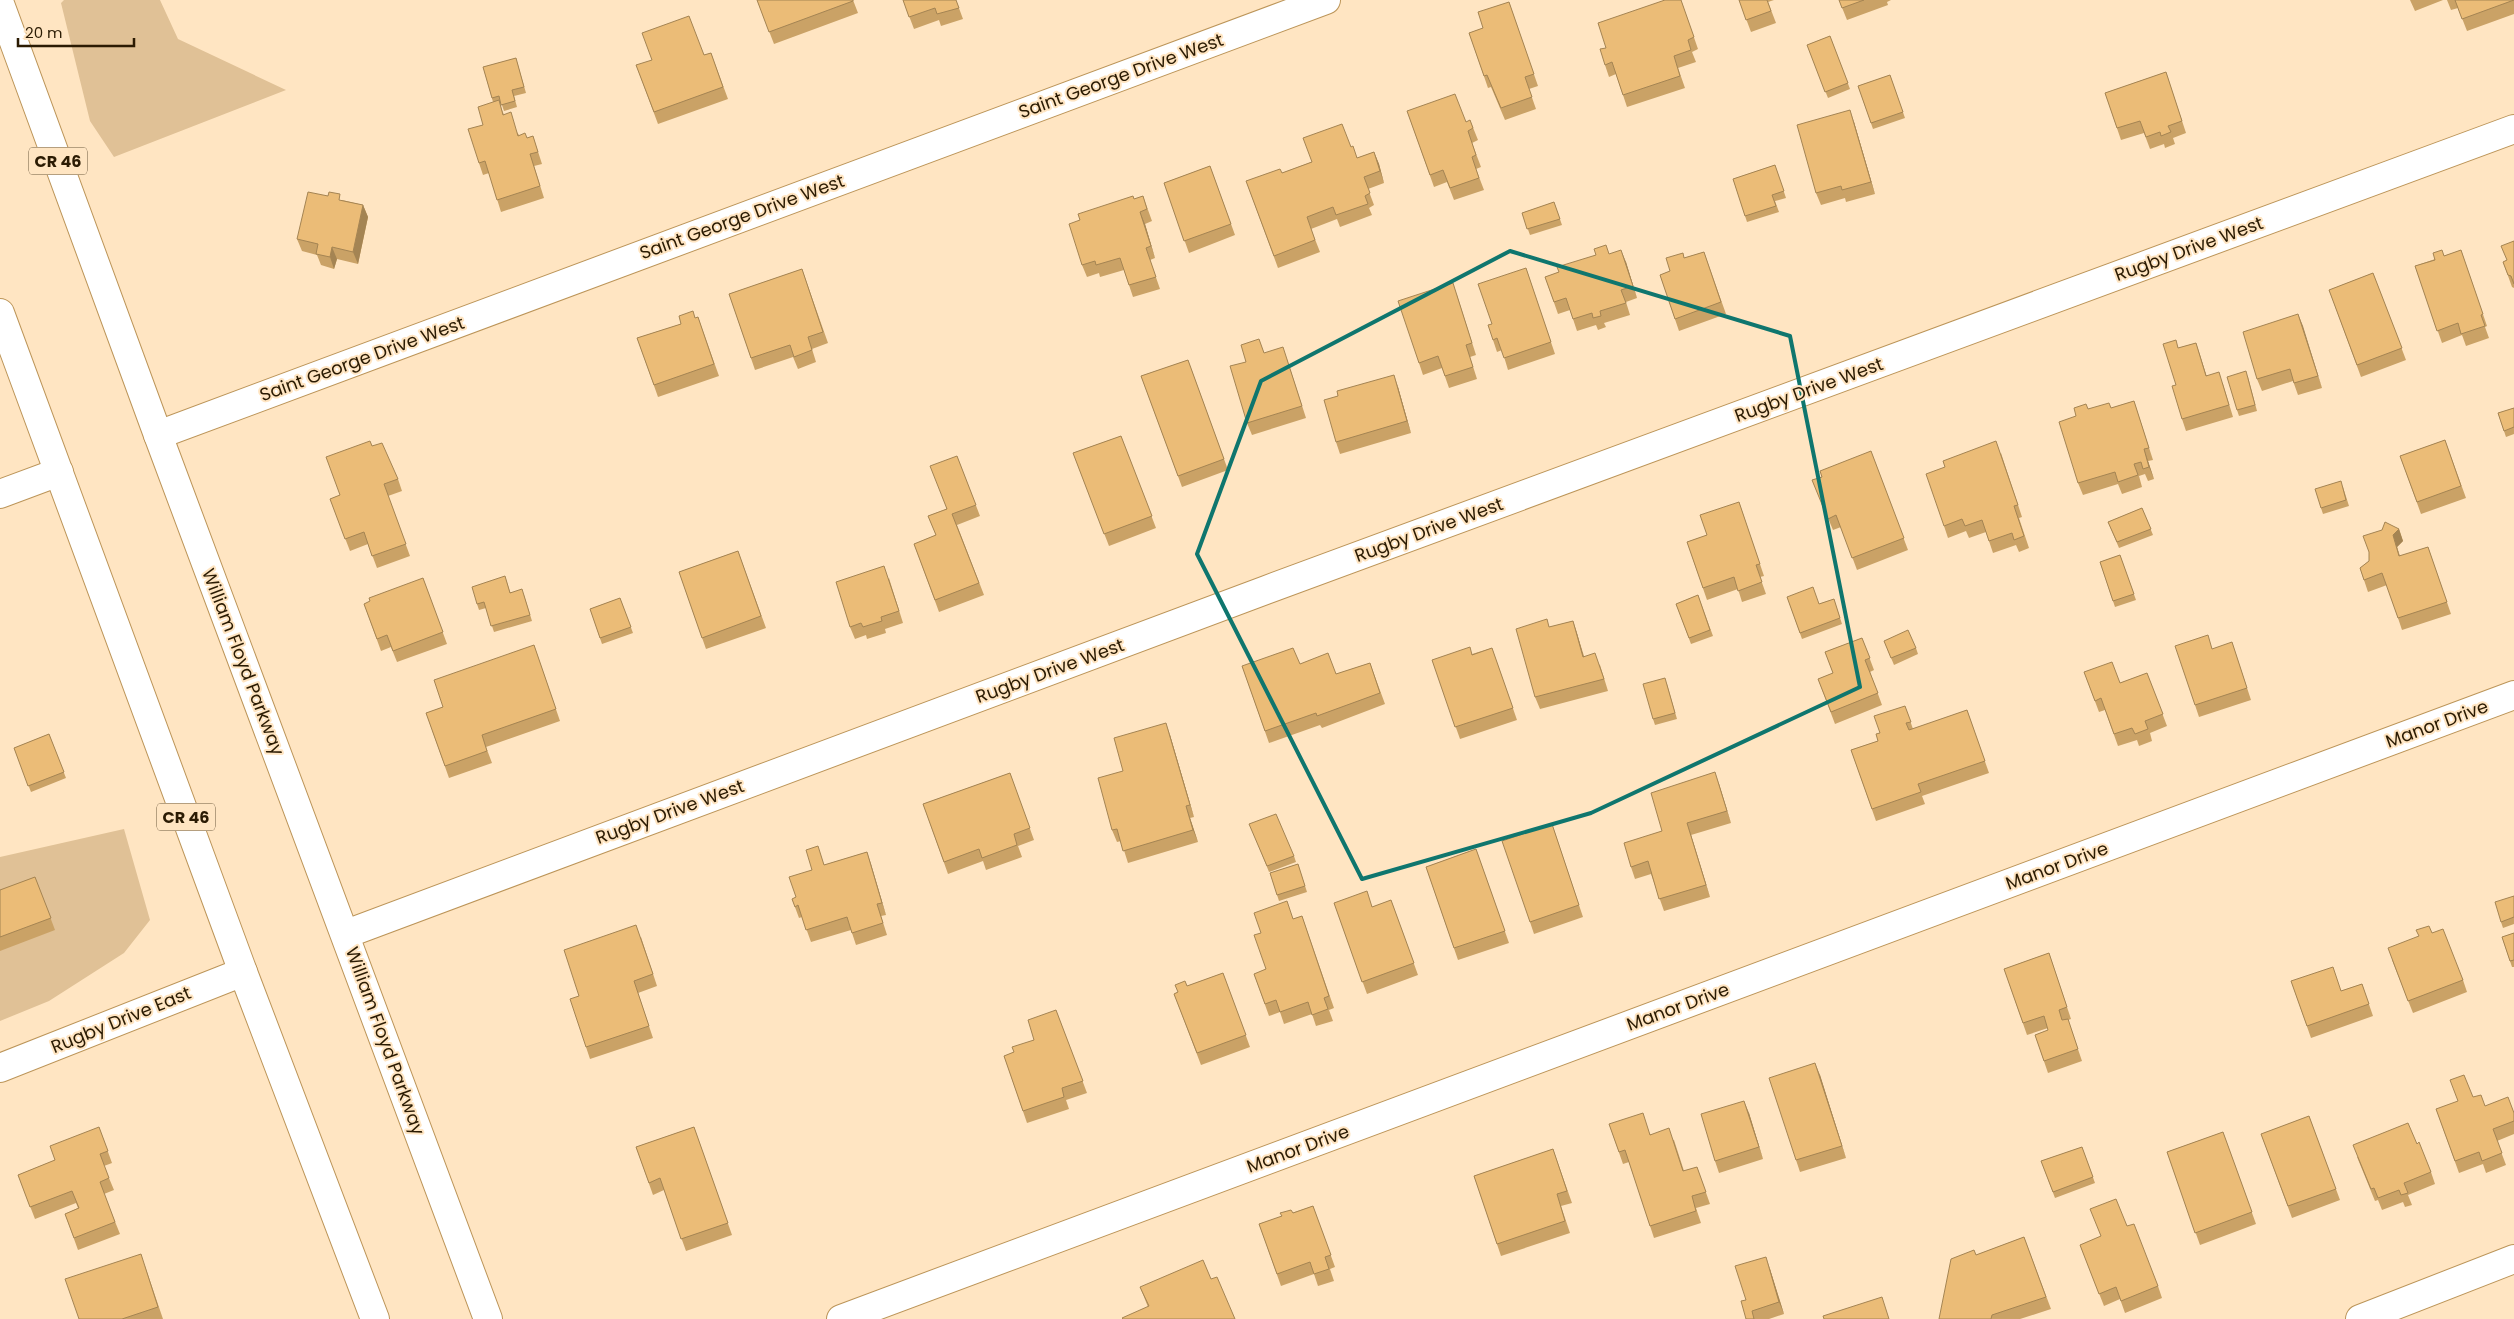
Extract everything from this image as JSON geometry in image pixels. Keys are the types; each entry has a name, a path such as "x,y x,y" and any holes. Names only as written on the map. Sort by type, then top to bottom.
{"main road":[{"name":"Saint George Drive West","path":"158,435 1326,0"},
{"name":"William Floyd Parkway","path":"0,4 158,435 346,934 488,1319"},
{"name":"Rugby Drive West","path":"346,934 1266,590 2514,129"},
{"name":"CR 46","path":"0,313 243,972 375,1319"},
{"path":"0,494 59,472"},
{"name":"Manor Drive","path":"841,1319 2514,695"},
{"name":"Rugby Drive East","path":"0,1068 243,972"},
{"path":"2360,1319 2514,1259"}],"highlighted area":[{"path":"1510,251 1790,336 1860,687 1591,813 1362,879 1197,554 1261,381"}],"shaded area":[{"path":"64,0 160,0 178,39 286,90 114,157 90,121 61,3"},
{"path":"124,829 150,920 124,953 49,1001 0,1021 0,857"}],"building":[{"path":"757,0 853,0 853,1 769,32"},
{"path":"903,0 956,0 959,8 937,14 935,8 909,17"},
{"path":"1665,0 1681,0 1694,37 1688,40 1691,50 1674,56 1680,76 1623,95 1612,62 1605,65 1600,49 1606,48 1598,23"},
{"path":"1739,0 1767,0 1771,11 1746,20"},
{"path":"1839,0 1864,0 1842,8"},
{"path":"2455,0 2514,0 2462,19"},
{"path":"1509,2 1534,74 1525,77 1532,97 1501,108 1487,75 1484,76 1469,33 1483,28 1478,12"},
{"path":"689,16 704,55 711,53 723,87 654,112 636,65 652,60 642,33"},
{"path":"1830,36 1848,83 1825,92 1807,45"},
{"path":"516,58 524,87 512,90 515,101 501,105 499,96 492,98 483,67"},
{"path":"2166,72 2182,121 2168,126 2171,132 2161,136 2160,132 2146,137 2140,121 2117,128 2105,93"},
{"path":"1890,75 1903,112 1871,123 1858,86"},
{"path":"1455,94 1466,122 1470,120 1473,128 1468,131 1476,155 1472,157 1479,178 1450,188 1443,170 1430,175 1407,111"},
{"path":"499,100 503,115 511,112 518,136 525,133 527,138 533,136 538,152 530,154 540,186 497,200 485,161 479,163 468,129 483,125 478,107"},
{"path":"1850,110 1871,182 1842,190 1841,186 1816,193 1797,125"},
{"path":"1342,124 1357,158 1374,152 1380,171 1364,177 1370,193 1365,196 1368,204 1336,215 1333,207 1307,217 1315,240 1274,256 1246,181 1280,169 1282,173 1312,162 1303,138"},
{"path":"1775,165 1784,191 1772,195 1776,206 1745,216 1733,179"},
{"path":"1210,166 1231,224 1184,241 1164,183"},
{"path":"308,192 328,196 329,192 340,194 339,200 363,205 353,252 332,247 330,257 316,254 318,244 297,239"},
{"path":"1133,196 1134,199 1143,196 1147,209 1140,212 1151,246 1146,248 1156,277 1129,285 1120,258 1096,265 1095,261 1082,265 1069,224 1080,220 1078,214"},
{"path":"1554,202 1560,219 1527,229 1522,213"},
{"path":"2514,241 2514,284 2503,262 2507,260 2501,246"},
{"path":"1606,245 1609,254 1621,250 1633,286 1621,290 1626,303 1600,311 1601,316 1593,318 1592,313 1573,319 1566,298 1554,302 1545,277 1559,272 1557,267 1596,255 1594,249"},
{"path":"2442,250 2444,256 2461,250 2483,314 2481,315 2485,326 2461,334 2458,323 2437,331 2415,266 2435,260 2433,253"},
{"path":"1704,252 1721,302 1675,319 1660,275 1670,271 1666,258 1683,253 1684,258"},
{"path":"1526,268 1551,342 1504,358 1497,338 1493,340 1488,325 1492,324 1478,284"},
{"path":"802,269 823,332 808,337 812,350 794,357 790,345 751,358 729,294"},
{"path":"2373,273 2402,348 2357,365 2329,290"},
{"path":"1453,283 1472,343 1466,345 1473,367 1445,376 1438,356 1419,363 1398,301"},
{"path":"693,311 695,318 698,317 714,364 654,385 637,338 681,324 679,316"},
{"path":"2298,314 2318,376 2294,383 2290,369 2257,379 2243,332"},
{"path":"1259,339 1264,353 1283,347 1302,406 1247,423 1230,366 1246,362 1241,345"},
{"path":"2176,340 2178,348 2196,343 2206,376 2219,372 2229,405 2182,419 2172,386 2176,385 2163,344"},
{"path":"1188,360 1224,459 1178,476 1141,376"},
{"path":"2246,371 2255,405 2237,410 2227,377"},
{"path":"1394,375 1407,421 1336,442 1324,400 1338,396 1337,391"},
{"path":"2134,401 2149,448 2144,449 2149,467 2143,469 2141,462 2134,464 2138,475 2118,482 2115,472 2078,483 2059,422 2076,416 2074,408 2086,404 2088,409 2109,403 2111,408"},
{"path":"2514,408 2514,427 2504,431 2498,413"},
{"path":"1121,436 1152,516 1104,534 1073,453"},
{"path":"2445,440 2461,486 2417,502 2400,456"},
{"path":"370,441 372,446 382,443 398,479 384,484 406,544 372,556 364,532 345,539 330,499 340,495 326,457"},
{"path":"1996,441 2018,505 2014,506 2024,536 2014,540 2012,533 1989,541 1982,520 1965,526 1962,519 1944,526 1926,474 1945,467 1943,461"},
{"path":"1871,451 1904,538 1852,558 1836,515 1828,519 1812,480 1822,477 1820,471"},
{"path":"957,456 976,505 952,514 979,583 935,600 914,544 936,535 928,516 947,509 930,466"},
{"path":"2341,481 2346,500 2321,508 2315,489"},
{"path":"1739,502 1760,564 1756,565 1762,582 1738,591 1734,577 1703,588 1687,542 1707,535 1700,515"},
{"path":"2142,508 2151,529 2117,542 2108,522"},
{"path":"2385,522 2399,529 2393,535 2399,556 2428,547 2447,602 2398,618 2382,573 2364,580 2360,568 2369,561 2369,552 2363,536 2382,530"},
{"path":"738,551 761,616 702,638 679,572"},
{"path":"2120,555 2134,594 2113,601 2100,562"},
{"path":"884,566 899,611 881,617 882,621 863,627 861,623 850,627 836,582"},
{"path":"505,576 510,593 522,589 530,615 491,626 484,602 477,604 472,587"},
{"path":"423,578 443,632 393,651 387,635 377,639 364,604 370,601 369,598"},
{"path":"1813,587 1819,604 1834,599 1840,618 1800,633 1787,597"},
{"path":"1698,595 1710,630 1689,638 1676,604"},
{"path":"620,598 631,627 600,638 590,609"},
{"path":"1547,619 1549,627 1573,621 1583,657 1595,653 1604,679 1535,697 1516,629"},
{"path":"1908,630 1916,648 1891,658 1884,641"},
{"path":"2208,635 2212,649 2232,642 2247,688 2195,705 2175,646"},
{"path":"1862,638 1870,658 1865,660 1878,693 1831,712 1818,679 1833,673 1825,652"},
{"path":"534,645 556,709 482,735 487,751 445,766 426,713 443,707 434,680"},
{"path":"1470,647 1472,655 1492,648 1513,708 1455,727 1432,660"},
{"path":"1293,648 1300,664 1328,653 1336,674 1370,663 1380,693 1317,716 1316,713 1265,731 1242,666"},
{"path":"2112,662 2120,683 2147,673 2163,714 2145,721 2148,729 2135,734 2132,728 2114,734 2101,698 2095,701 2084,672"},
{"path":"1665,678 1675,713 1653,719 1643,684"},
{"path":"1905,706 1911,722 1906,723 1909,730 1967,710 1985,761 1918,784 1921,792 1872,809 1851,750 1878,741 1876,734 1880,733 1874,716"},
{"path":"1166,723 1190,805 1186,806 1193,830 1123,851 1117,829 1112,830 1098,778 1123,771 1114,738"},
{"path":"49,734 64,772 28,786 14,748"},
{"path":"1715,772 1727,811 1687,823 1706,885 1659,899 1648,861 1631,867 1624,843 1662,831 1651,793"},
{"path":"1010,773 1030,828 1014,834 1017,845 982,858 979,849 944,862 923,804"},
{"path":"1276,814 1294,856 1267,866 1249,824"},
{"path":"1552,824 1579,905 1530,922 1502,841"},
{"path":"818,846 824,865 867,852 882,903 877,904 883,923 852,933 847,917 806,930 798,905 795,907 792,899 796,897 789,877 812,870 806,850"},
{"path":"1476,849 1505,931 1454,948 1426,867"},
{"path":"1298,864 1305,886 1277,895 1270,873"},
{"path":"35,877 51,918 0,937 0,890"},
{"path":"1367,891 1372,907 1391,900 1414,963 1362,982 1334,903"},
{"path":"2514,896 2514,917 2501,922 2495,902"},
{"path":"1287,901 1293,919 1302,916 1329,996 1324,998 1328,1009 1312,1015 1308,1002 1280,1012 1276,1000 1265,1004 1254,974 1266,969 1254,935 1261,933 1254,913"},
{"path":"636,925 653,974 634,981 649,1026 586,1047 570,999 579,996 564,950"},
{"path":"2429,926 2432,933 2443,929 2463,980 2408,1001 2388,948 2419,936 2416,930"},
{"path":"2514,933 2514,960 2510,961 2502,937"},
{"path":"2049,953 2067,1007 2059,1010 2062,1020 2068,1019 2078,1049 2044,1061 2035,1035 2048,1030 2044,1016 2023,1023 2004,969"},
{"path":"2333,967 2341,991 2362,984 2369,1004 2307,1026 2291,981"},
{"path":"1223,973 1246,1035 1197,1053 1174,994 1178,992 1175,985 1185,981 1187,986"},
{"path":"1056,1010 1083,1081 1062,1088 1064,1097 1023,1111 1004,1056 1014,1052 1012,1047 1034,1040 1028,1020"},
{"path":"1815,1063 1842,1146 1796,1160 1769,1078"},
{"path":"2464,1075 2473,1097 2481,1095 2485,1106 2508,1097 2514,1113 2514,1121 2493,1129 2502,1153 2482,1161 2479,1152 2455,1161 2436,1109 2458,1101 2450,1080"},
{"path":"1744,1101 1759,1147 1715,1161 1701,1114"},
{"path":"1643,1113 1650,1135 1669,1128 1683,1171 1697,1167 1706,1192 1692,1196 1696,1211 1650,1226 1625,1150 1619,1152 1609,1124"},
{"path":"2309,1116 2336,1189 2288,1206 2261,1134"},
{"path":"2408,1123 2417,1144 2419,1142 2431,1172 2404,1183 2408,1193 2401,1195 2399,1190 2378,1198 2374,1188 2371,1189 2353,1145"},
{"path":"99,1127 108,1151 100,1154 109,1178 100,1182 115,1222 74,1238 65,1214 79,1208 72,1191 30,1207 18,1175 55,1160 50,1146"},
{"path":"694,1127 728,1223 681,1239 660,1178 649,1183 636,1147"},
{"path":"2223,1132 2252,1212 2195,1233 2167,1152"},
{"path":"2082,1147 2093,1177 2053,1192 2041,1161"},
{"path":"1553,1149 1567,1191 1557,1194 1565,1221 1497,1244 1474,1176"},
{"path":"2116,1199 2127,1226 2134,1224 2158,1286 2121,1301 2116,1287 2099,1294 2080,1245 2101,1236 2090,1209"},
{"path":"1313,1206 1331,1255 1325,1257 1329,1269 1314,1274 1310,1262 1277,1274 1259,1224 1282,1216 1280,1213 1291,1210 1293,1213"},
{"path":"2024,1237 2046,1297 1992,1315 1991,1319 1939,1319 1951,1259 1974,1250 1976,1255"},
{"path":"141,1254 158,1307 122,1319 79,1319 65,1279"},
{"path":"1766,1257 1779,1302 1752,1311 1754,1319 1746,1319 1741,1301 1746,1300 1735,1266"},
{"path":"1203,1260 1211,1279 1217,1277 1235,1319 1122,1318 1149,1306 1140,1287"},
{"path":"1882,1297 1889,1319 1824,1319 1823,1316"}]}
